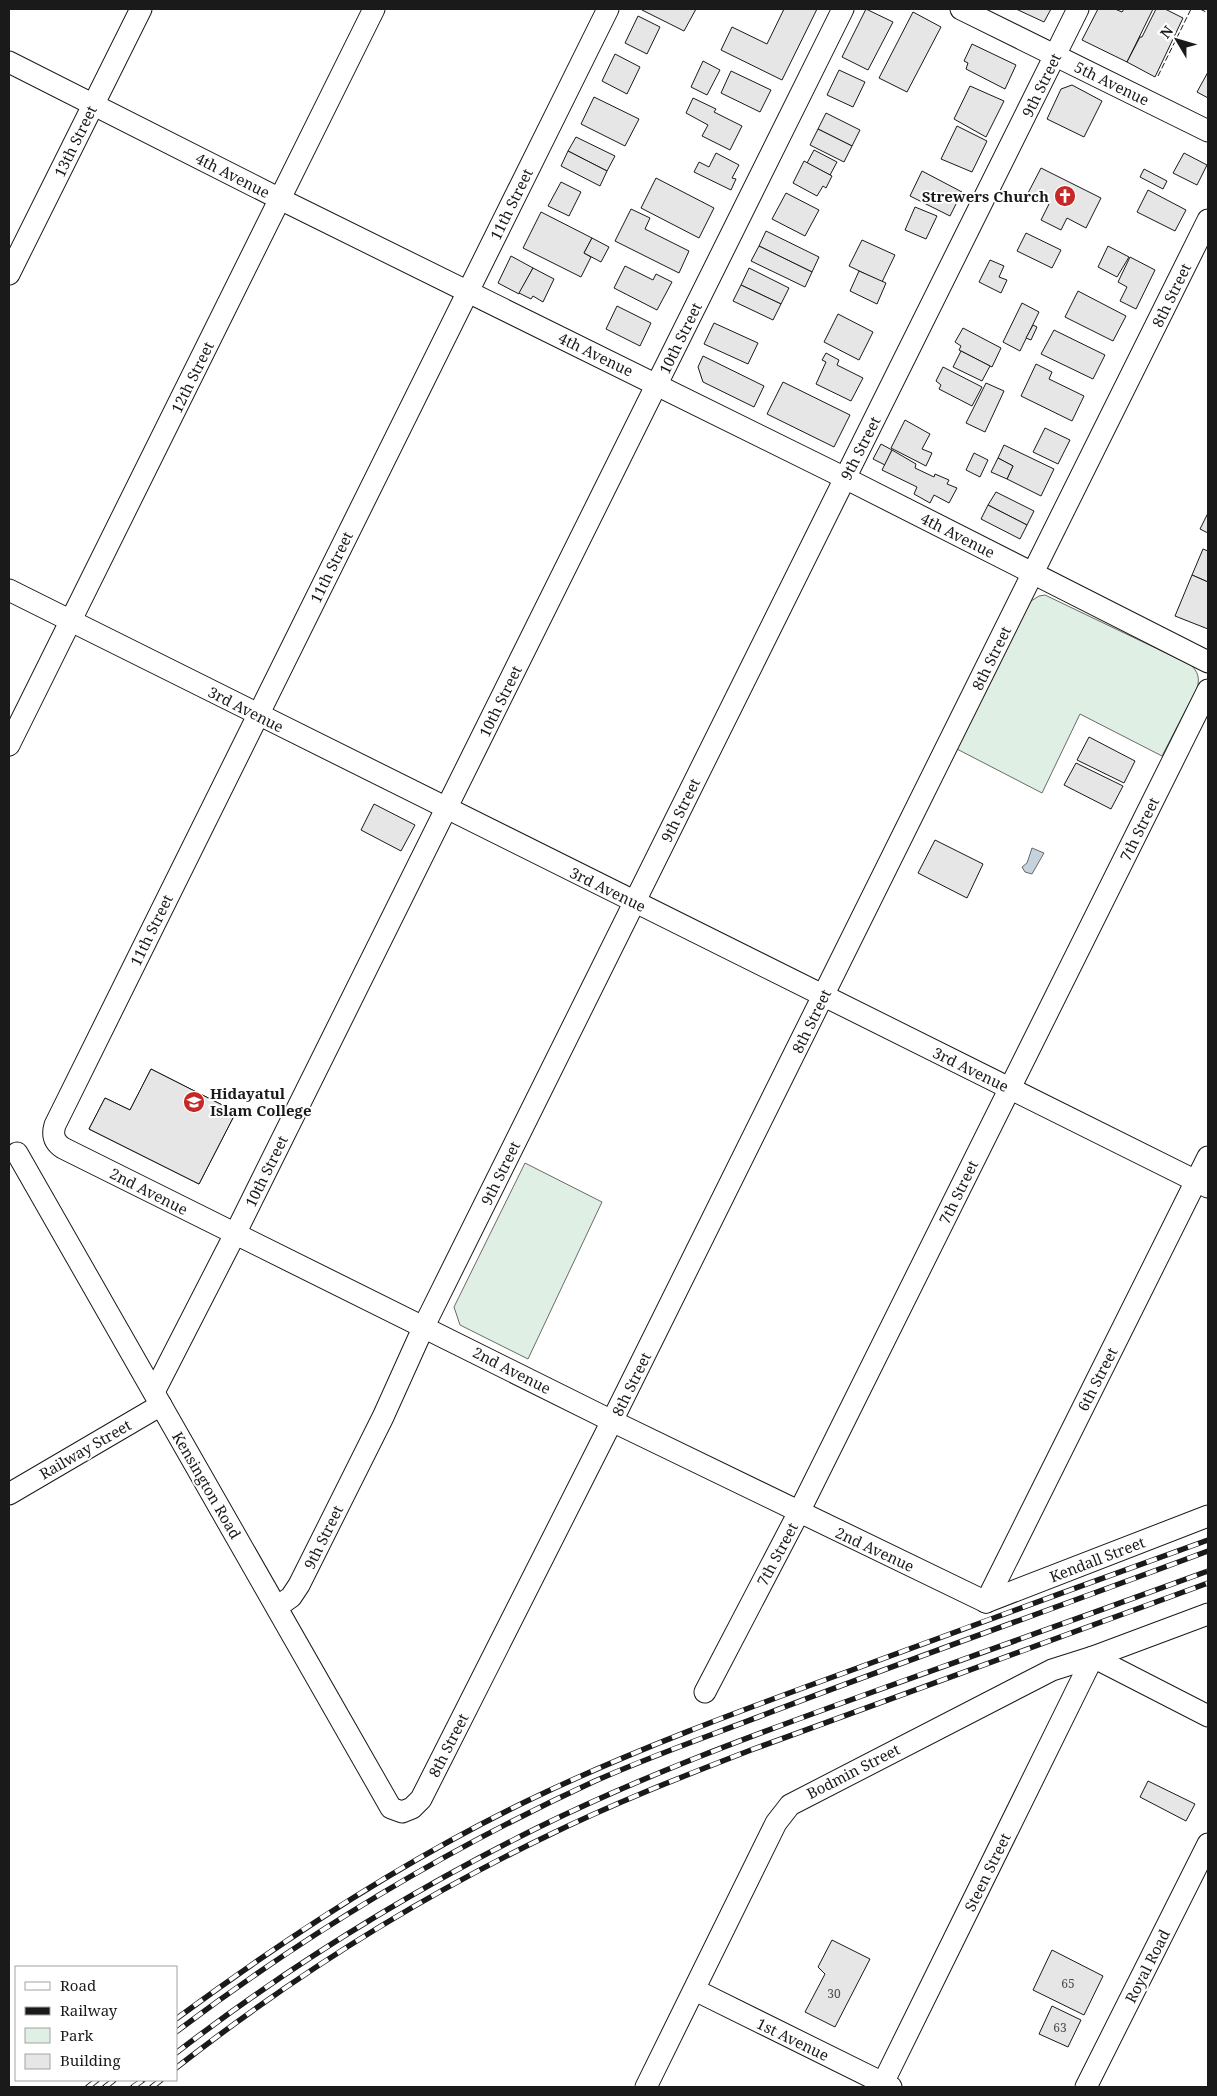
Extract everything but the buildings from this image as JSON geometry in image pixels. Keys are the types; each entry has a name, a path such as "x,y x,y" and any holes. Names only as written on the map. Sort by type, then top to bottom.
{"street":[{"name":"13th Street","path":"9,274 141,9"},
{"name":"12th Street","path":"9,745 374,9"},
{"name":"11th Street","path":"55,1125 608,9"},
{"name":"10th Street","path":"158,1399 235,1234 843,9"},
{"name":"5th Avenue","path":"962,9 1208,131"},
{"name":"9th Street","path":"277,1607 291,1598 299,1585 384,1417 424,1326 1078,9"},
{"name":"4th Avenue","path":"9,62 846,478 1208,662"},
{"name":"8th Street","path":"402,1812 412,1808 421,1798 612,1421 1208,220"},
{"name":"3rd Avenue","path":"9,590 1202,1184"},
{"name":"7th Street","path":"705,1692 799,1512 1208,690"},
{"name":"2nd Avenue","path":"55,1125 54,1138 63,1148 612,1421 986,1602"},
{"name":"Kensington Road","path":"17,1153 391,1808 402,1812"},
{"name":"6th Street","path":"986,1602 1202,1184 1208,1157"},
{"name":"Railway Street","path":"9,1494 158,1399"},
{"name":"Kendall Street","path":"986,1602 1208,1516"},
{"name":"Bodmin Street","path":"646,2087 776,1823 790,1805 1052,1670 1093,1657 1208,1614"},
{"path":"1093,1657 1208,1716"},
{"name":"Steen Street","path":"885,2086 1093,1657"},
{"name":"Royal Road","path":"1086,2087 1208,1844"},
{"name":"1st Avenue","path":"694,1990 885,2086"}],"green space":[{"path":"1045,595 1191,665 1195,670 1198,675 1197,688 1162,756 1080,714 1042,793 955,748 1031,601"},
{"path":"525,1163 602,1202 528,1359 460,1325 454,1307"}],"shaded area":[{"path":"1032,848 1044,853 1032,874 1025,872 1022,867 1027,863"}],"railway":[{"path":"178,2018 303,1930 391,1875 481,1824 567,1782 729,1716 1208,1540"},
{"path":"178,2031 276,1961 379,1895 485,1835 595,1781 821,1693 1208,1551"},
{"path":"178,2052 306,1960 396,1904 489,1852 576,1809 695,1758 1208,1571"},
{"path":"178,2066 264,2003 354,1942 448,1887 570,1825 647,1791 751,1750 1208,1583"},
{"path":"88,2087 96,2081"},
{"path":"105,2087 113,2081"},
{"path":"133,2087 142,2081"},
{"path":"152,2087 160,2081"}],"fence":[{"path":"1158,76 1191,9"},
{"path":"1200,9 1208,13"}],"place":[{"name":"Strewers Church","path":"1065,196"},
{"name":"Hidayatul Islam College","path":"194,1102"}]}
